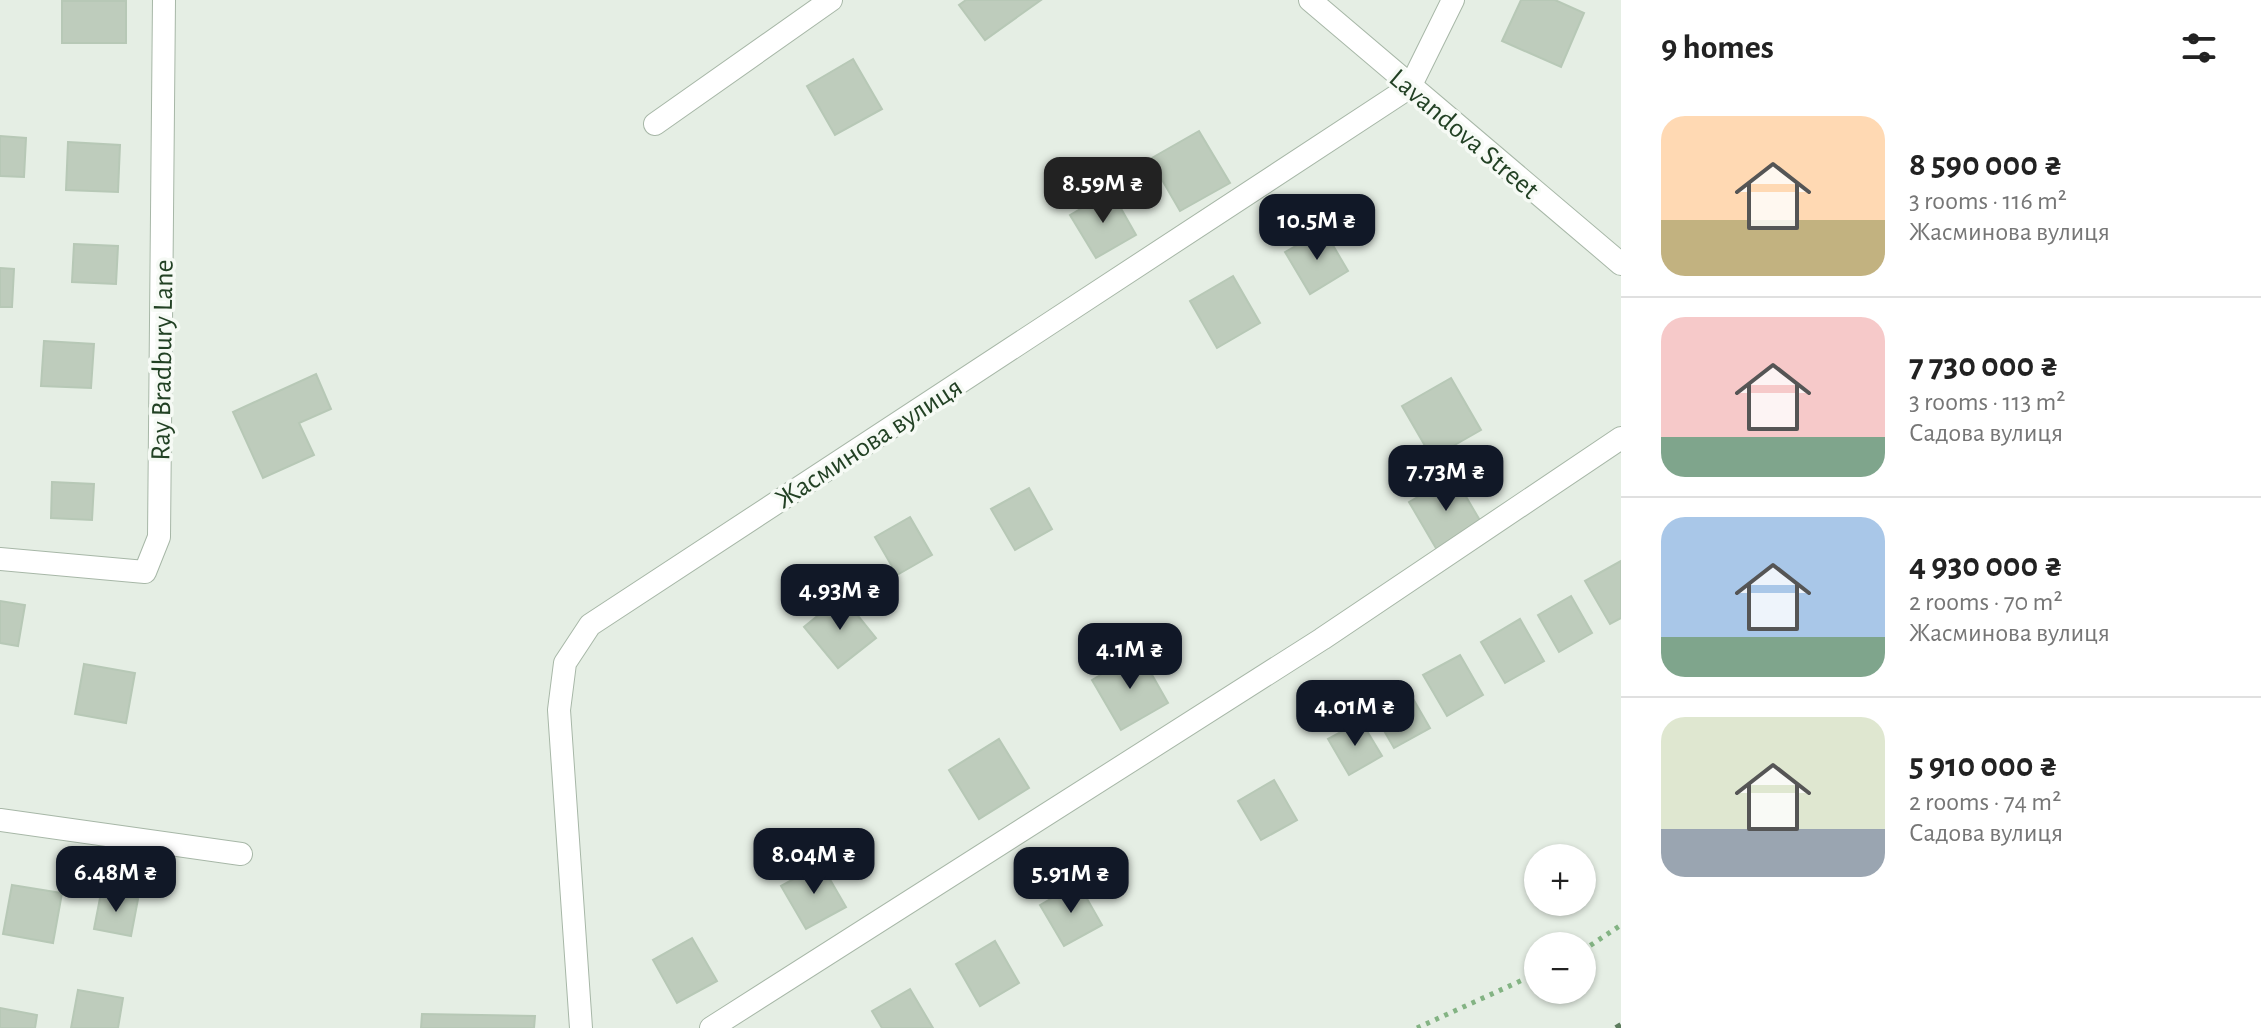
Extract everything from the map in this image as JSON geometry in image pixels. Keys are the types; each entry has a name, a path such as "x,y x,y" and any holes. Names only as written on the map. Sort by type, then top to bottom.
{"street":[{"name":"Ray Bradbury Lane","path":"0,559 145,572 159,537 164,0"},
{"path":"655,124 831,0"},
{"name":"Lavandova Street","path":"1310,0 1621,264"},
{"path":"1410,87 1453,0"},
{"name":"Жасминова вулиця","path":"581,1028 559,710 565,663 590,625 1410,87"},
{"path":"711,1028 1322,639 1621,438"},
{"path":"0,820 241,854"}],"path":[{"path":"1596,942 1621,925"},
{"path":"1417,1028 1524,979"}],"building":[{"path":"966,0 1041,0 985,40 959,5"},
{"path":"1521,0 1555,0 1584,13 1561,67 1502,41"},
{"path":"62,1 126,1 126,43 62,43"},
{"path":"853,59 882,109 835,135 807,86"},
{"path":"1199,131 1230,183 1180,211 1150,159"},
{"path":"0,136 26,138 24,177 0,176"},
{"path":"68,142 120,145 118,192 66,190"},
{"path":"1111,191 1136,235 1096,258 1070,215"},
{"path":"1324,230 1348,271 1310,294 1285,252"},
{"path":"74,244 118,246 116,284 72,282"},
{"path":"0,268 14,269 12,307 0,307"},
{"path":"1233,276 1260,323 1217,348 1190,301"},
{"path":"44,341 94,344 91,388 41,386"},
{"path":"316,374 331,409 299,423 314,455 263,478 233,412"},
{"path":"1451,378 1481,430 1432,458 1402,406"},
{"path":"1454,476 1482,524 1437,550 1409,502"},
{"path":"52,482 94,484 92,520 51,518"},
{"path":"1029,488 1052,529 1015,550 991,509"},
{"path":"910,517 932,555 897,575 875,537"},
{"path":"1621,561 1621,618 1610,624 1585,581"},
{"path":"842,596 876,638 838,668 804,627"},
{"path":"1571,596 1592,633 1559,652 1538,615"},
{"path":"0,601 25,605 18,646 0,643"},
{"path":"1520,619 1544,661 1505,683 1481,642"},
{"path":"1139,652 1168,703 1121,730 1092,680"},
{"path":"1460,655 1483,695 1447,716 1423,675"},
{"path":"84,664 135,673 126,723 75,714"},
{"path":"1408,690 1430,728 1394,748 1372,710"},
{"path":"1361,721 1382,756 1349,775 1328,739"},
{"path":"999,739 1029,788 979,819 949,770"},
{"path":"1274,780 1297,820 1261,840 1238,801"},
{"path":"821,864 846,907 806,929 781,886"},
{"path":"1078,883 1102,925 1064,946 1040,905"},
{"path":"12,885 62,893 53,943 3,934"},
{"path":"101,893 138,899 131,936 94,929"},
{"path":"692,938 717,981 677,1003 653,960"},
{"path":"995,941 1019,983 980,1006 956,964"},
{"path":"910,989 933,1028 882,1028 872,1011"},
{"path":"78,990 123,998 118,1028 71,1028"},
{"path":"0,1008 37,1015 35,1028 0,1028"},
{"path":"422,1014 535,1016 534,1028 421,1028"}],"railway":[{"path":"1616,1028 1621,1025"}]}
